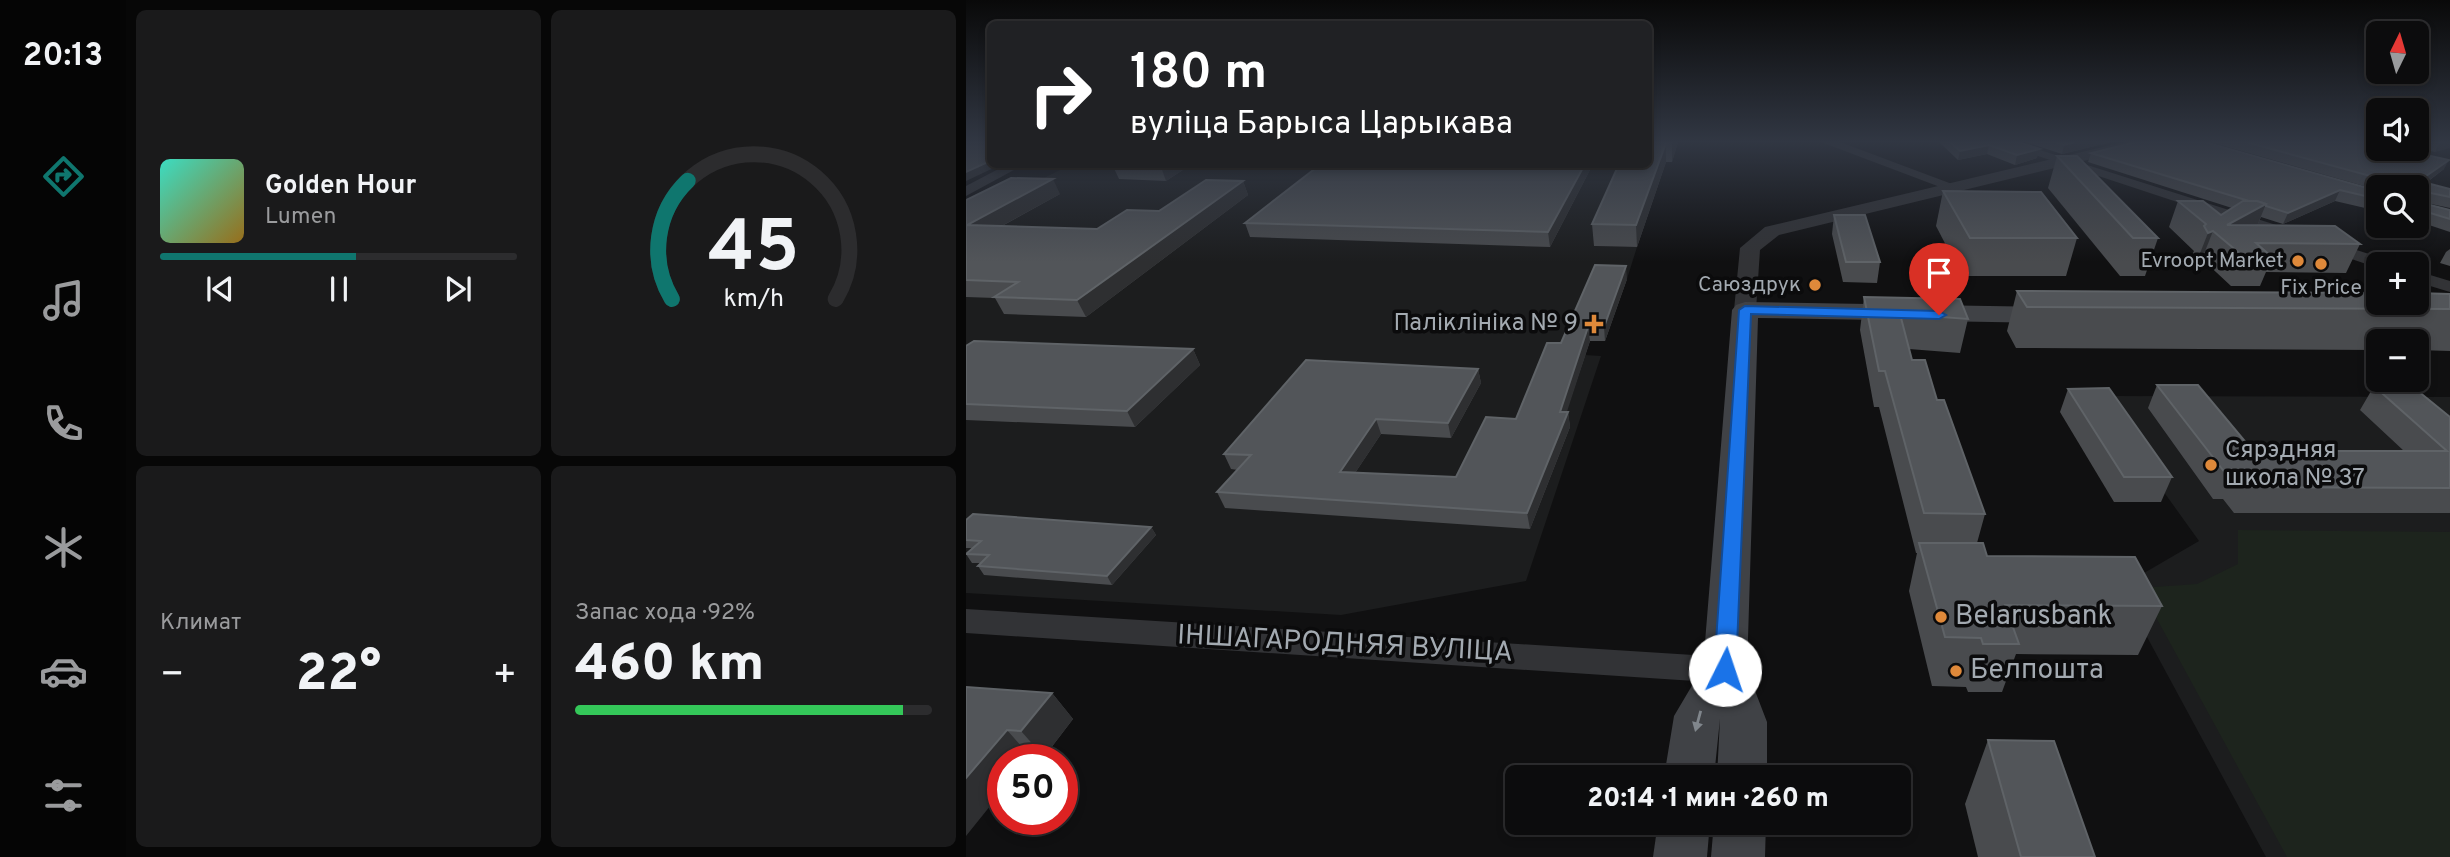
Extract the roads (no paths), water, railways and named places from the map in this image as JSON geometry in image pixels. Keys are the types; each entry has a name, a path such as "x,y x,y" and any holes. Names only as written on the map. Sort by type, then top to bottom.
{"main road":[{"path":"1742,765 1744,722 1725,670 1745,310 2077,315"},
{"path":"1691,765 1698,716 1725,670"},
{"path":"1680,857 1683,835"},
{"path":"1738,857 1739,835"}],"street":[{"path":"966,192 985,182"},
{"path":"1939,182 1953,187"},
{"path":"1745,310 1750,248 1761,237 1779,229 1974,182"},
{"path":"2128,182 2366,259"},
{"path":"2429,280 2450,287"},
{"name":"ІНШАГАРОДНЯЯ ВУЛІЦА","path":"966,621 1725,670"}],"place":[{"name":"Evroopt Market","path":"2298,261"},
{"name":"Fix Price","path":"2321,264"},
{"name":"Саюздрук","path":"1815,285"},
{"name":"Паліклініка № 9","path":"1594,324"},
{"name":"Сярэдняя школа № 37","path":"2211,465"},
{"name":"Belarusbank","path":"1941,617"},
{"name":"Белпошта","path":"1956,671"}]}
